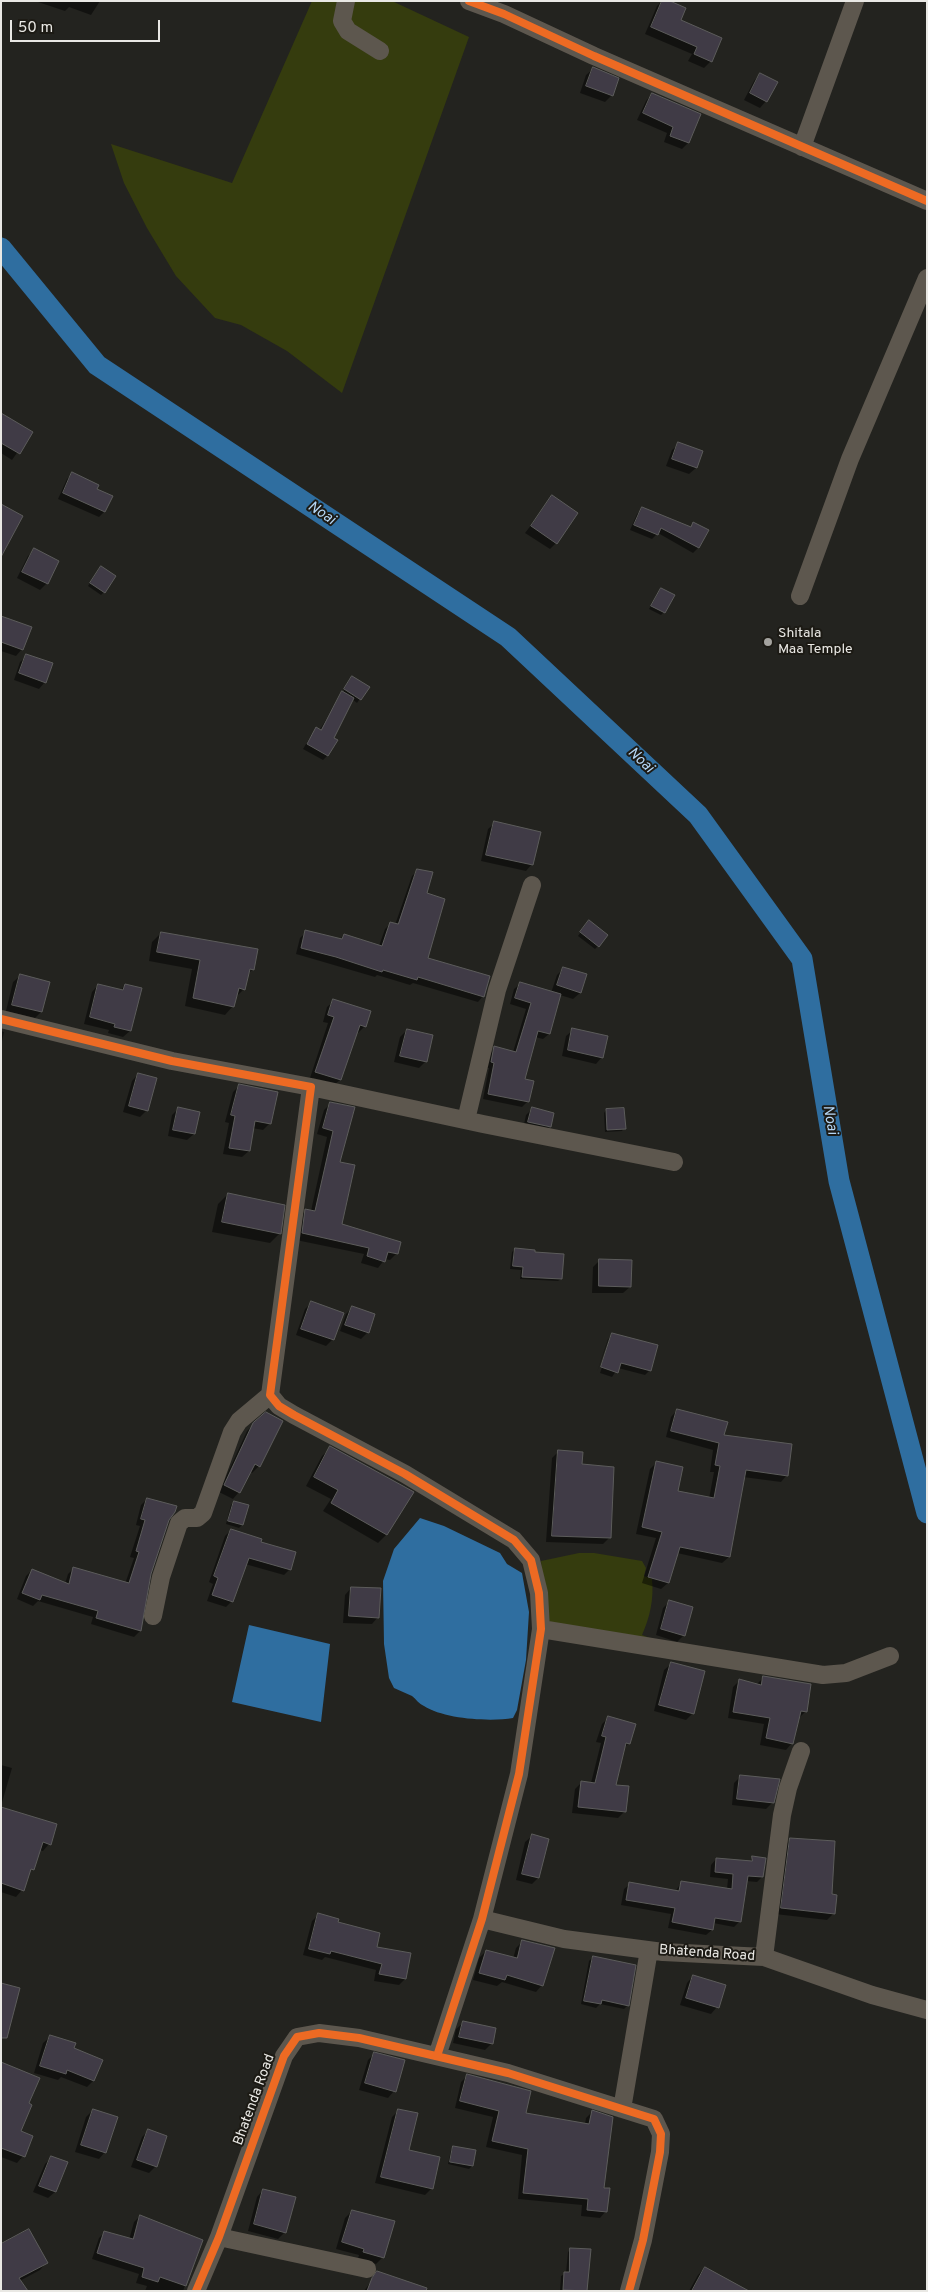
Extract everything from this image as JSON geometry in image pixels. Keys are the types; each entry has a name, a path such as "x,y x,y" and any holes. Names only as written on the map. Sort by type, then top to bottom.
{"street":[{"path":"346,1 342,21 348,31 380,51"},
{"path":"469,1 507,8 594,56 927,201"},
{"path":"802,147 855,1"},
{"path":"800,596 850,459 904,336 927,278"},
{"path":"466,1120 497,990 532,885"},
{"path":"1,1019 172,1061 311,1087 674,1162"},
{"path":"153,1616 161,1577 179,1523 185,1518 197,1518 203,1513 232,1432 239,1421 270,1395 311,1087"},
{"path":"270,1395 280,1406 294,1415 404,1474 514,1540 531,1560 539,1593 541,1629 519,1774 482,1919 437,2056"},
{"path":"541,1629 823,1675 846,1673 890,1656"},
{"path":"764,1957 782,1815 788,1788 802,1751"},
{"name":"Bhatenda Road","path":"482,1919 564,1939 649,1950 764,1957 872,1995 927,2010"},
{"path":"622,2109 649,1950"},
{"name":"Bhatenda Road","path":"196,2291 219,2237 284,2056 297,2037 319,2033 359,2038 508,2073 654,2119 661,2134 660,2152 643,2240 629,2291"},
{"path":"219,2237 367,2269"}],"green space":[{"path":"312,1 392,1 469,37 342,393 287,351 241,325 215,318 176,276 147,228 124,183 111,144 232,183"},
{"path":"579,1553 594,1553 642,1561 646,1568 644,1576 652,1579 652,1594 651,1608 642,1635 655,1640 621,1639 547,1621 541,1561"}],"water":[{"path":"420,1518 444,1526 500,1553 507,1564 522,1573 529,1612 526,1660 517,1710 513,1718 492,1720 455,1717 443,1714 422,1705 412,1696 394,1688 389,1678 384,1644 383,1581 394,1549"},
{"path":"249,1625 330,1644 321,1722 232,1702"}],"building":[{"path":"662,1 670,1 686,8 681,20 722,38 712,62 694,54 697,47 651,27"},
{"path":"593,67 619,78 613,96 586,86"},
{"path":"760,73 778,82 767,102 750,93"},
{"path":"652,93 701,114 689,143 670,136 673,127 643,113"},
{"path":"1,413 33,432 20,454 1,443"},
{"path":"678,442 703,451 697,468 672,459"},
{"path":"72,472 99,485 97,489 113,496 105,512 63,493"},
{"path":"552,495 578,513 557,544 531,526"},
{"path":"1,504 23,516 1,557"},
{"path":"642,507 691,527 693,522 709,530 699,548 661,528 658,535 634,525"},
{"path":"34,548 59,561 48,584 22,572"},
{"path":"101,566 116,576 105,593 90,583"},
{"path":"661,588 675,595 665,613 651,606"},
{"path":"1,616 32,627 23,650 1,642"},
{"path":"26,654 53,663 46,683 19,673"},
{"path":"352,676 370,687 361,700 344,689"},
{"path":"342,691 354,698 334,738 338,740 328,756 307,744 316,727 321,730"},
{"path":"494,821 541,832 533,865 486,855"},
{"path":"417,869 433,872 427,893 445,899 428,958 490,976 484,997 418,977 417,980 383,970 382,972 301,948 305,930 342,939 344,934 382,946 390,922 398,924"},
{"path":"589,920 608,935 599,947 580,932"},
{"path":"161,932 258,949 254,970 250,969 245,990 239,988 234,1007 193,998 200,960 157,952"},
{"path":"563,967 587,974 581,993 557,985"},
{"path":"20,974 50,982 42,1012 12,1005"},
{"path":"520,982 561,994 550,1034 538,1031 525,1079 534,1081 529,1102 488,1094 494,1063 491,1062 494,1046 516,1052 531,1003 515,998"},
{"path":"98,984 123,990 125,984 142,988 131,1031 114,1027 115,1024 90,1017"},
{"path":"333,999 371,1011 366,1027 360,1025 341,1080 315,1072 334,1017 328,1015"},
{"path":"572,1028 608,1036 603,1058 568,1050"},
{"path":"407,1029 433,1035 427,1062 400,1056"},
{"path":"138,1073 157,1078 148,1111 129,1106"},
{"path":"239,1084 278,1092 271,1124 255,1121 250,1151 229,1148 235,1116 231,1115"},
{"path":"330,1102 355,1107 340,1162 355,1165 342,1224 401,1242 398,1254 388,1252 385,1262 367,1256 369,1248 302,1233 305,1209 315,1211 333,1131 323,1128"},
{"path":"178,1107 200,1112 195,1134 173,1130"},
{"path":"532,1107 554,1113 551,1127 528,1122"},
{"path":"624,1108 626,1129 607,1130 606,1109"},
{"path":"228,1193 285,1205 281,1234 222,1222"},
{"path":"515,1248 535,1250 535,1252 564,1254 562,1279 522,1277 523,1267 513,1266"},
{"path":"599,1259 632,1260 631,1287 599,1286"},
{"path":"311,1301 344,1313 334,1340 301,1329"},
{"path":"352,1306 375,1314 369,1333 345,1325"},
{"path":"612,1333 658,1345 651,1371 621,1363 618,1373 601,1367"},
{"path":"677,1409 728,1422 724,1435 792,1444 788,1476 746,1470 730,1557 680,1547 669,1583 648,1577 662,1532 642,1527 656,1461 683,1467 678,1491 714,1498 720,1466 715,1465 719,1443 671,1431"},
{"path":"266,1412 283,1421 260,1467 255,1464 240,1493 224,1485 253,1423"},
{"path":"330,1446 414,1492 387,1535 331,1503 338,1490 314,1477"},
{"path":"558,1450 583,1452 582,1464 614,1467 611,1538 552,1536"},
{"path":"147,1498 177,1506 169,1520 151,1574 141,1631 96,1618 98,1611 42,1595 40,1600 22,1593 32,1569 69,1584 73,1567 129,1583 139,1552 136,1551 145,1520 141,1519"},
{"path":"234,1501 249,1505 243,1525 228,1521"},
{"path":"231,1529 262,1539 261,1542 296,1552 291,1570 249,1558 233,1602 212,1595 218,1578 214,1576"},
{"path":"351,1587 381,1588 379,1618 349,1616"},
{"path":"669,1600 693,1607 685,1636 661,1629"},
{"path":"671,1662 705,1671 694,1714 659,1705"},
{"path":"763,1676 811,1684 807,1712 801,1711 793,1744 766,1738 770,1718 733,1712 739,1679 761,1685"},
{"path":"608,1716 636,1724 630,1744 626,1743 616,1785 629,1786 626,1812 578,1807 581,1781 595,1783 606,1737 602,1736"},
{"path":"740,1775 780,1779 774,1803 737,1799"},
{"path":"1,1807 57,1824 51,1845 43,1842 34,1870 31,1869 24,1891 1,1883"},
{"path":"532,1834 549,1839 539,1878 522,1874"},
{"path":"790,1838 835,1841 832,1894 837,1895 835,1914 781,1908"},
{"path":"752,1856 766,1858 763,1877 748,1876 741,1922 715,1918 713,1930 672,1922 675,1908 626,1900 629,1882 679,1891 681,1881 732,1889 733,1874 715,1872 716,1858 752,1861"},
{"path":"318,1913 339,1919 338,1922 380,1933 377,1947 411,1953 406,1979 379,1974 382,1964 331,1951 330,1954 309,1949"},
{"path":"522,1940 555,1948 543,1986 507,1975 505,1980 479,1973 486,1950 517,1958"},
{"path":"593,1956 636,1965 629,2006 602,2000 601,2004 584,2001"},
{"path":"693,1975 726,1985 719,2008 686,1998"},
{"path":"1,1983 20,1988 7,2038 1,2038"},
{"path":"463,2021 496,2028 493,2044 459,2037"},
{"path":"50,2035 76,2043 74,2048 103,2060 94,2081 67,2070 66,2074 40,2066"},
{"path":"374,2052 405,2060 396,2092 365,2083"},
{"path":"1,2062 40,2078 29,2103 32,2105 21,2131 33,2136 25,2157 1,2148"},
{"path":"467,2074 531,2091 526,2113 589,2124 592,2110 613,2117 604,2188 610,2188 607,2212 587,2210 588,2199 523,2193 528,2149 492,2141 499,2111 460,2101"},
{"path":"93,2109 118,2117 106,2153 81,2145"},
{"path":"398,2109 418,2113 409,2150 440,2157 433,2189 381,2177"},
{"path":"148,2129 167,2136 157,2167 137,2160"},
{"path":"453,2146 476,2150 473,2166 450,2162"},
{"path":"51,2156 68,2162 56,2192 39,2186"},
{"path":"263,2189 296,2197 286,2233 254,2224"},
{"path":"352,2210 395,2221 384,2258 363,2252 364,2249 342,2242"},
{"path":"140,2215 203,2240 186,2286 160,2277 158,2282 142,2277 144,2268 97,2253 104,2231 133,2239"},
{"path":"29,2229 48,2263 19,2278 28,2291 1,2291 1,2244"},
{"path":"570,2248 591,2249 587,2291 563,2290 564,2272 569,2272"},
{"path":"705,2267 749,2291 692,2291"},
{"path":"377,2271 427,2288 426,2291 367,2291"}],"waterway":[{"name":"Noai","path":"1,248 97,365 508,637 698,815 802,959 839,1181 927,1513"}],"cycle path":[{"path":"469,1 504,14 594,56 927,201"},
{"path":"1,1019 172,1061 311,1087 270,1395 279,1406 294,1415 405,1474 514,1540 531,1560 539,1593 541,1629 519,1774 482,1919 437,2056"},
{"path":"196,2291 219,2237 284,2056 297,2037 319,2033 359,2038 508,2073 654,2119 661,2134 660,2152 643,2240 629,2291"}],"place":[{"name":"Shitala Maa Temple","path":"768,642"}]}
